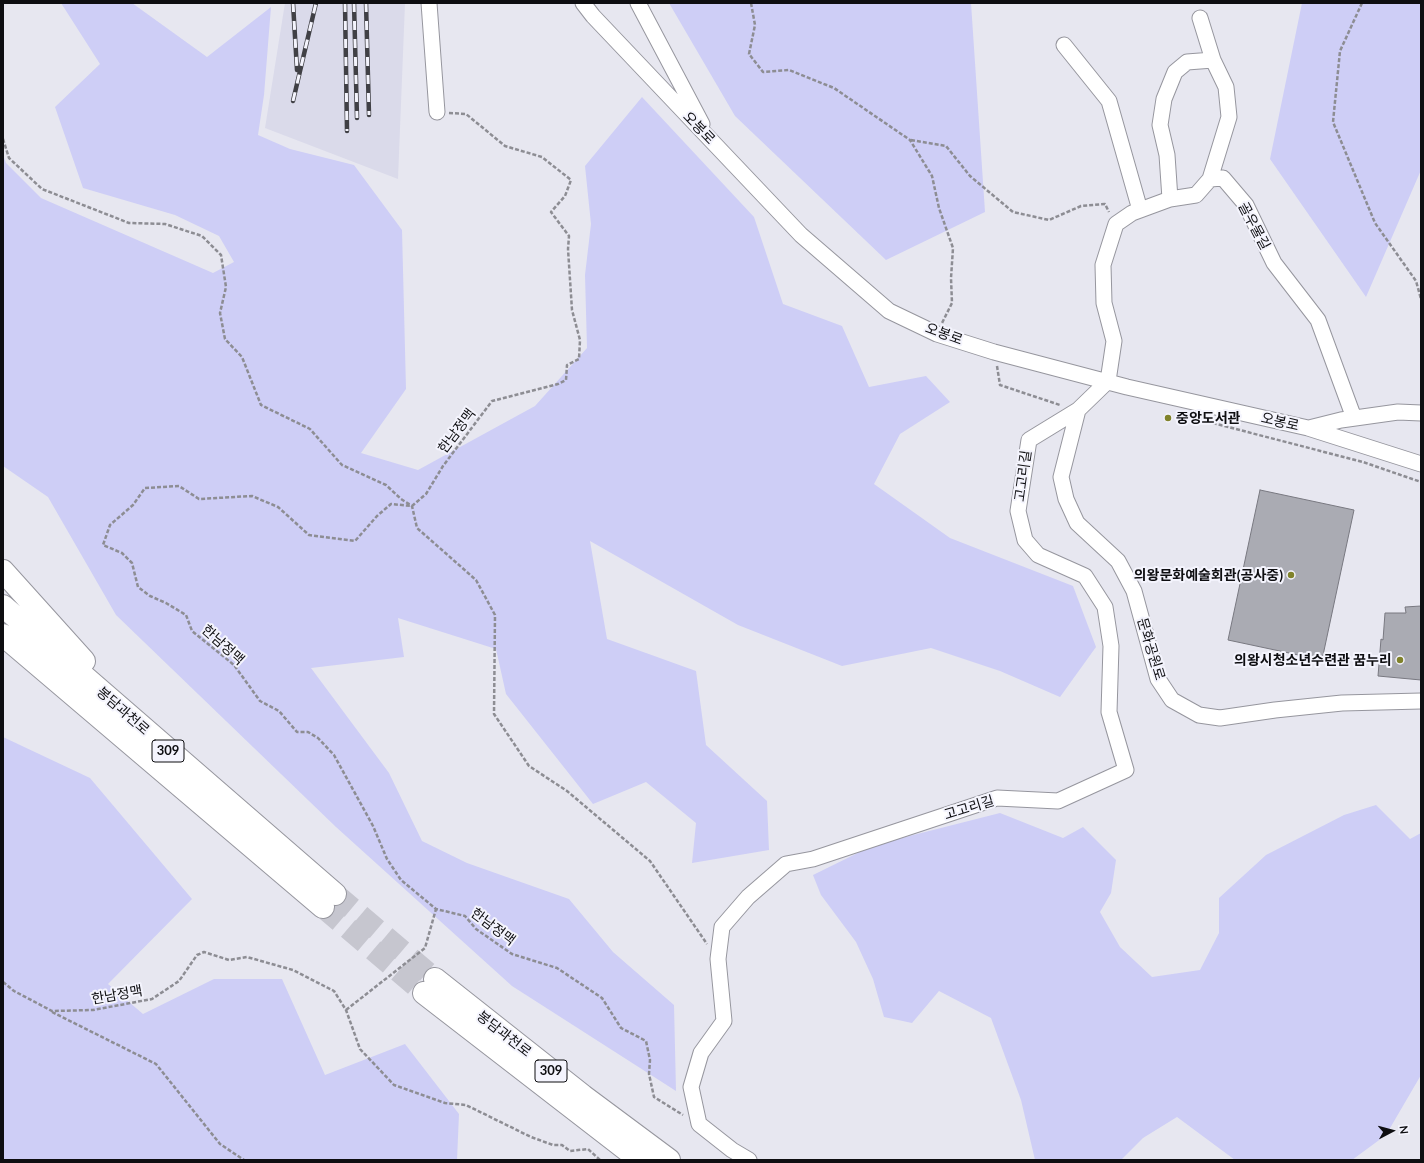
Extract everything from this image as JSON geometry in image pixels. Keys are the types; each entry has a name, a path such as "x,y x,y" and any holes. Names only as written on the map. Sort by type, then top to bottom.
{"highway":[{"path":"3,572 154,738"},
{"name":"봉담과천로","path":"3,606 154,738 329,900 3,635"},
{"name":"봉담과천로","path":"429,986 578,1103 640,1160"},
{"path":"578,1103 626,1160"},
{"path":"578,1103 686,1160"},
{"name":"봉담과천로","path":"578,1103 669,1160"}],"street":[{"path":"429,3 437,112"},
{"name":"오봉로","path":"583,3 595,10 711,141 801,235 889,311 937,334 994,352 1127,387 1308,428 1421,464"},
{"path":"638,3 711,141"},
{"path":"1078,410 1108,381 1114,341 1104,303 1103,265 1116,224 1132,213 1170,199 1196,195 1210,179 1229,117 1226,87 1213,60 1200,18"},
{"path":"1064,45 1109,101 1140,210"},
{"path":"1170,199 1167,155 1160,125 1164,99 1175,72 1187,62 1213,60"},
{"name":"골우물길","path":"1210,179 1223,178 1246,205 1274,263 1318,320 1354,418"},
{"name":"문화공원로","path":"1078,410 1061,477 1066,499 1077,523 1118,561 1134,591 1158,679 1172,700 1199,715 1220,718 1342,703 1421,701"},
{"name":"고고리길","path":"699,1124 691,1087 701,1053 724,1021 718,959 722,927 748,897 786,864 813,859 997,798 1058,801 1126,770 1109,712 1110,646 1105,607 1085,576 1038,555 1025,540 1018,511 1028,440 1078,410"},
{"path":"1308,428 1354,418 1398,412 1421,413"},
{"path":"699,1124 732,1150 749,1160"}],"path":[{"path":"751,3 755,25 749,54 763,72 790,70 834,88 910,140 932,176 939,208 953,248 951,278 952,303 937,334"},
{"path":"1362,3 1340,51 1334,122 1375,223 1416,281 1421,299"},
{"name":"한남정맥","path":"437,112 466,114 505,146 542,157 571,180 565,196 551,212 570,236 568,249 572,310 580,340 579,359 567,365 566,380 558,384 492,401 443,466 426,494 412,506 391,504 377,516 355,541 308,535 278,507 252,496 198,499 179,486 145,488 134,505 110,525 103,545 122,554 132,563 138,587 150,596 166,602 186,615 192,631 234,665 260,701 279,711 297,732 308,732 318,738 334,755 373,826 387,859 401,880 436,909 465,916 476,928 512,954 557,968 602,998 621,1028 646,1042 650,1060 649,1074 654,1097 699,1124"},
{"path":"3,138 9,158 42,189 129,223 165,224 202,236 221,255 226,287 220,313 225,339 242,357 260,405 310,429 342,465 386,485 412,506 417,528 476,580 495,615 494,714 498,721 529,766 567,791 650,861 718,959"},
{"path":"910,140 946,146 970,176 1013,212 1049,220 1081,206 1105,204 1116,224"},
{"path":"994,352 1000,385 1078,410"},
{"path":"1176,413 1363,462 1421,482"},
{"path":"346,1010 425,948 436,909"},
{"name":"한남정맥","path":"3,982 14,991 52,1011 93,1010 152,999 179,981 197,955 204,952 229,960 246,957 293,970 334,990 346,1010 360,1049 394,1086 445,1103 466,1105 531,1137 553,1145 562,1145 570,1151 588,1149 600,1160"},
{"path":"52,1011 156,1064 220,1144 244,1160"}],"shaded area":[{"path":"61,3 132,3 207,57 271,7 264,95 258,135 290,149 354,165 402,230 406,389 361,453 418,470 535,406 587,348 585,275 591,224 585,166 642,97 754,217 783,304 842,326 869,387 926,376 950,402 900,434 874,484 950,538 1073,586 1096,647 1060,697 1000,671 931,648 842,666 738,625 590,541 607,639 696,671 706,745 767,801 769,850 692,863 696,823 646,782 593,804 506,694 496,649 398,618 404,657 311,668 389,773 422,841 467,863 569,899 613,952 674,1005 676,1091 512,986 336,827 116,615 48,497 3,466 3,155 6,163 41,198 213,273 234,262 219,236 175,215 83,188 55,107 100,64"},
{"path":"285,3 405,3 398,179 265,128"},
{"path":"669,3 971,3 985,212 886,260 735,116"},
{"path":"1302,3 1421,3 1421,170 1366,297 1270,159"},
{"path":"3,737 90,778 192,899 108,984 143,1014 214,979 282,979 325,1075 405,1044 459,1114 457,1160 3,1160"},
{"path":"1376,805 1410,839 1421,833 1421,1075 1386,1135 1352,1160 1235,1160 1177,1117 1143,1138 1121,1160 1035,1160 1021,1100 991,1018 939,991 912,1023 884,1017 873,979 856,942 821,895 813,875 874,845 1000,813 1063,838 1083,827 1116,860 1111,893 1100,912 1120,947 1152,977 1200,970 1219,933 1219,898 1266,855 1344,815"}],"building":[{"name":"의왕문화예술회관(공사중)","path":"1260,490 1354,510 1322,660 1228,640"},
{"path":"1421,606 1421,680 1378,676 1385,613 1406,613 1405,607"}],"tunnel":[{"path":"335,894 435,979"},
{"path":"323,907 424,993"}],"railway":[{"path":"293,3 297,70"},
{"path":"293,101 316,3"},
{"path":"345,3 347,131"},
{"path":"354,3 357,118"},
{"path":"366,3 369,115"}],"place":[{"name":"중앙도서관","path":"1168,418"},
{"name":"의왕문화예술회관(공사중)","path":"1291,575"},
{"name":"의왕시청소년수련관 꿈누리","path":"1400,660"}]}
